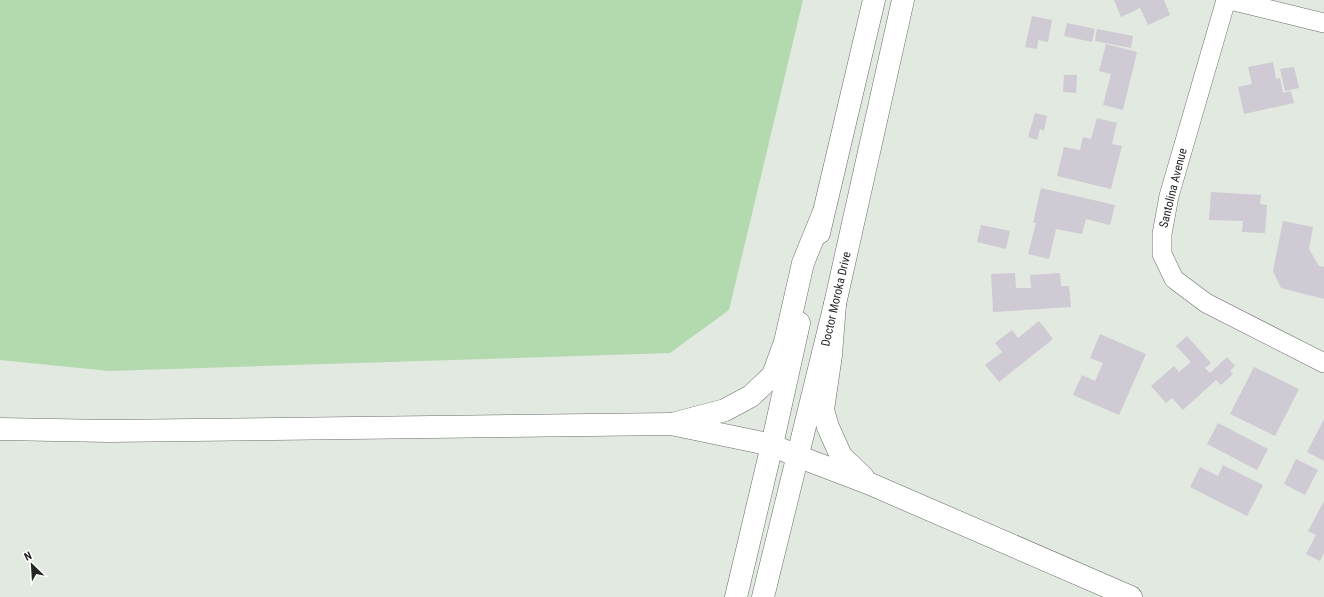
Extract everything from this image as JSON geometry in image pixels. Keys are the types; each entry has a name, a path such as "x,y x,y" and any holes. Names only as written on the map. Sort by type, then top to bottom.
{"main road":[{"path":"736,597 772,445 823,214 874,0"},
{"name":"Doctor Moroka Drive","path":"763,597 835,304 903,0"},
{"path":"671,424 725,410 751,396 773,376 785,342 803,263 823,214"},
{"path":"835,304 831,355 823,410 828,427 841,456 868,483"},
{"path":"0,428 109,431 671,424 772,445 868,483 1131,597"}],"street":[{"name":"Santolina Avenue","path":"1226,0 1169,196 1162,234 1162,254 1174,279 1206,303 1324,363"},
{"path":"1230,0 1324,23"}],"green space":[{"path":"0,0 803,0 729,310 670,353 109,371 0,360"}],"building":[{"path":"1114,0 1164,0 1170,15 1148,25 1140,8 1121,17"},
{"path":"1032,16 1052,20 1048,42 1038,40 1037,49 1025,47"},
{"path":"1067,23 1095,29 1092,42 1064,36"},
{"path":"1097,29 1133,36 1131,48 1095,41"},
{"path":"1106,44 1137,52 1123,110 1103,105 1111,74 1099,71"},
{"path":"1273,62 1276,79 1280,78 1283,93 1291,91 1294,103 1244,114 1238,87 1252,84 1248,67"},
{"path":"1294,67 1299,88 1285,91 1280,69"},
{"path":"1064,75 1077,75 1076,93 1063,92"},
{"path":"1035,113 1047,116 1044,131 1040,129 1037,140 1028,137"},
{"path":"1097,118 1117,123 1112,144 1122,146 1111,189 1057,176 1064,147 1080,150 1083,137 1091,139"},
{"path":"1041,188 1115,205 1110,225 1086,219 1082,234 1056,229 1049,259 1028,254 1036,223 1033,223"},
{"path":"1211,192 1261,195 1260,204 1267,205 1265,233 1242,232 1243,221 1209,220"},
{"path":"1283,221 1313,227 1309,249 1319,266 1324,267 1324,299 1281,288 1273,271"},
{"path":"981,225 1010,231 1006,249 977,242"},
{"path":"1015,273 1016,288 1031,288 1030,275 1060,273 1061,286 1069,286 1071,307 993,312 991,274"},
{"path":"1039,321 1053,339 999,382 985,365 1002,352 995,343 1012,330 1018,338"},
{"path":"1100,334 1146,354 1119,415 1073,395 1082,375 1095,381 1103,363 1090,358"},
{"path":"1187,336 1211,363 1205,368 1210,373 1227,357 1235,366 1230,371 1233,374 1221,385 1216,380 1183,410 1172,398 1166,403 1151,386 1174,366 1179,372 1191,362 1176,346"},
{"path":"1254,367 1299,389 1275,436 1230,414"},
{"path":"1324,419 1324,461 1307,452"},
{"path":"1218,423 1268,449 1257,470 1207,444"},
{"path":"1296,459 1318,470 1305,495 1284,484"},
{"path":"1223,465 1263,485 1247,516 1190,487 1200,467 1218,476"},
{"path":"1324,501 1324,553 1320,561 1306,554 1316,535 1308,531"}]}
